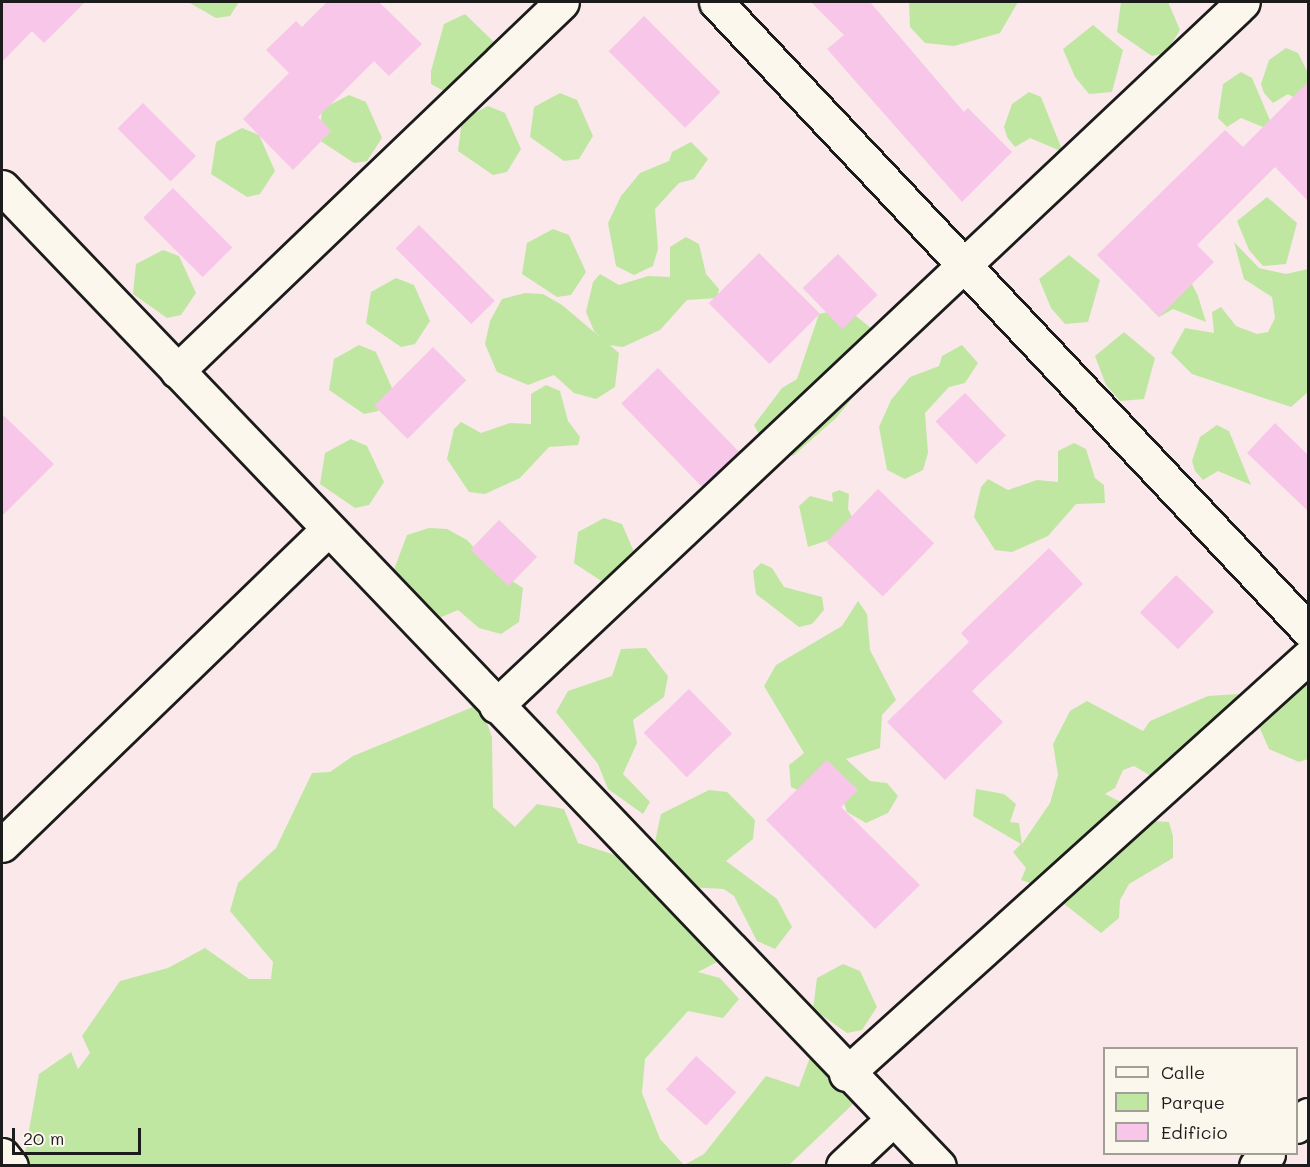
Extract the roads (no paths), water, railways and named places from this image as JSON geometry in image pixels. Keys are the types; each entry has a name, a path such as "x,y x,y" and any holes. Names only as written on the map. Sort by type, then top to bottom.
{"street":[{"path":"177,371 562,2"},
{"path":"716,2 962,268 1302,611"},
{"path":"496,706 1243,2"},
{"path":"2,187 846,1074 939,1166"},
{"path":"2,845 328,529"},
{"path":"846,1074 1308,657"},
{"path":"843,1166 893,1119"},
{"path":"2,1155 11,1166"},
{"path":"1256,1166 1267,1155"}]}
